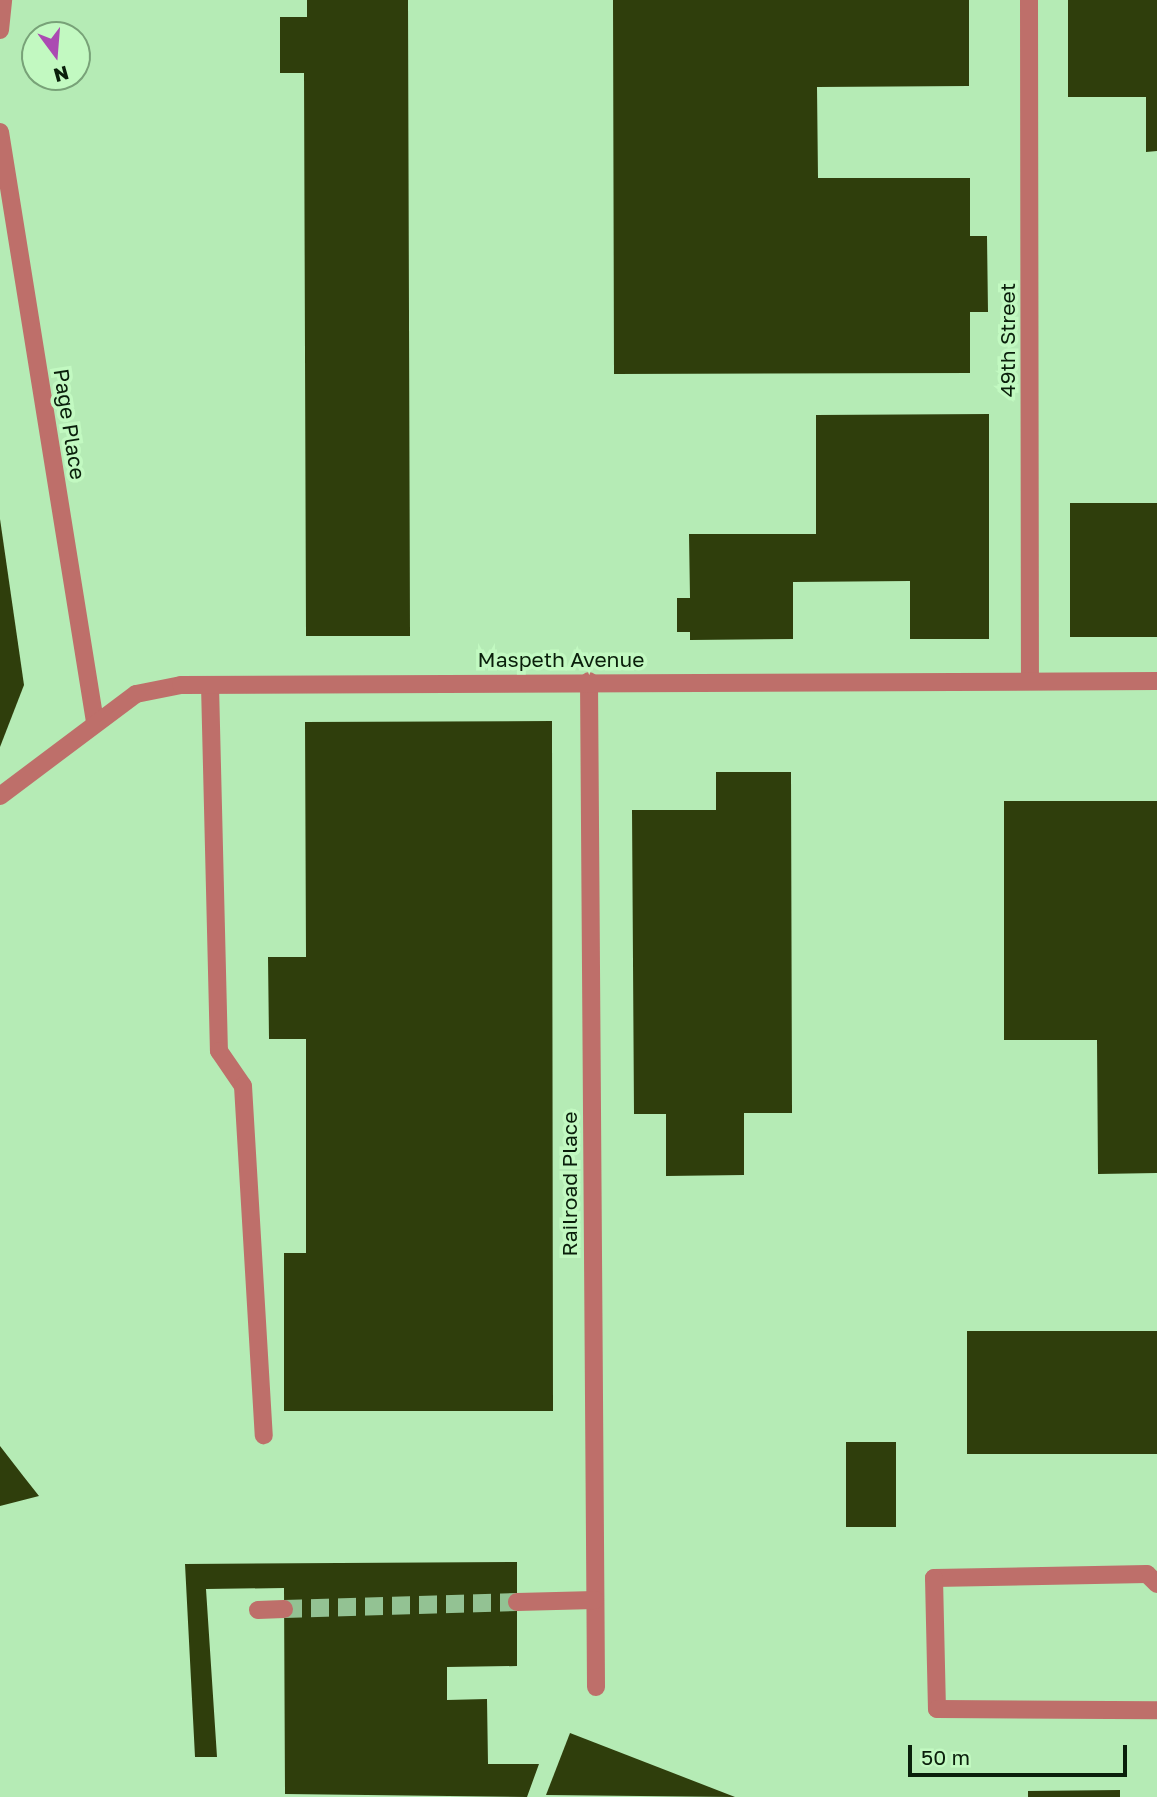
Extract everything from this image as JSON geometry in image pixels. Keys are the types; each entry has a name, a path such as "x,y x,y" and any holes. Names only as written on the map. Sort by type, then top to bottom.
{"street":[{"path":"0,30 4,0"},
{"name":"49th Street","path":"1029,0 1030,680"},
{"name":"Page Place","path":"0,132 96,722"},
{"name":"Maspeth Avenue","path":"0,796 136,694 210,685 589,681 1157,681"},
{"name":"Railroad Place","path":"589,681 596,1687"},
{"path":"210,685 219,1051 243,1086 264,1435"},
{"path":"1157,1584 1147,1574 934,1578 936,1709 1157,1710"},
{"path":"517,1602 595,1600"},
{"path":"258,1610 284,1609"}],"building":[{"path":"307,0 408,0 410,636 306,636 304,73 280,73 280,17 307,17"},
{"path":"613,0 969,0 969,86 817,87 818,178 970,178 970,236 987,236 988,312 970,312 970,373 614,374"},
{"path":"1068,0 1157,0 1157,151 1146,152 1146,97 1068,97"},
{"path":"989,414 989,639 910,639 910,581 793,582 793,639 690,640 690,632 677,632 677,598 690,598 689,534 816,534 816,415"},
{"path":"1070,503 1157,503 1157,637 1070,637"},
{"path":"0,519 24,685 0,747"},
{"path":"552,721 553,1411 284,1411 284,1253 306,1253 306,1039 269,1039 268,957 306,957 305,722"},
{"path":"716,772 791,772 792,1113 744,1113 744,1175 666,1176 666,1114 634,1114 632,810 716,810"},
{"path":"1004,801 1157,801 1157,1173 1098,1174 1097,1040 1004,1040"},
{"path":"967,1331 1157,1331 1157,1454 967,1454"},
{"path":"846,1442 896,1442 896,1527 846,1527"},
{"path":"0,1446 24,1477 39,1496 0,1506"},
{"path":"517,1562 517,1666 447,1667 447,1700 487,1699 488,1764 539,1764 527,1797 285,1794 284,1588 206,1589 217,1757 195,1757 185,1564"},
{"path":"570,1733 735,1797 546,1795"},
{"path":"1120,1790 1120,1797 1028,1797 1028,1791"}],"tunnel":[{"path":"284,1609 517,1602"}]}
